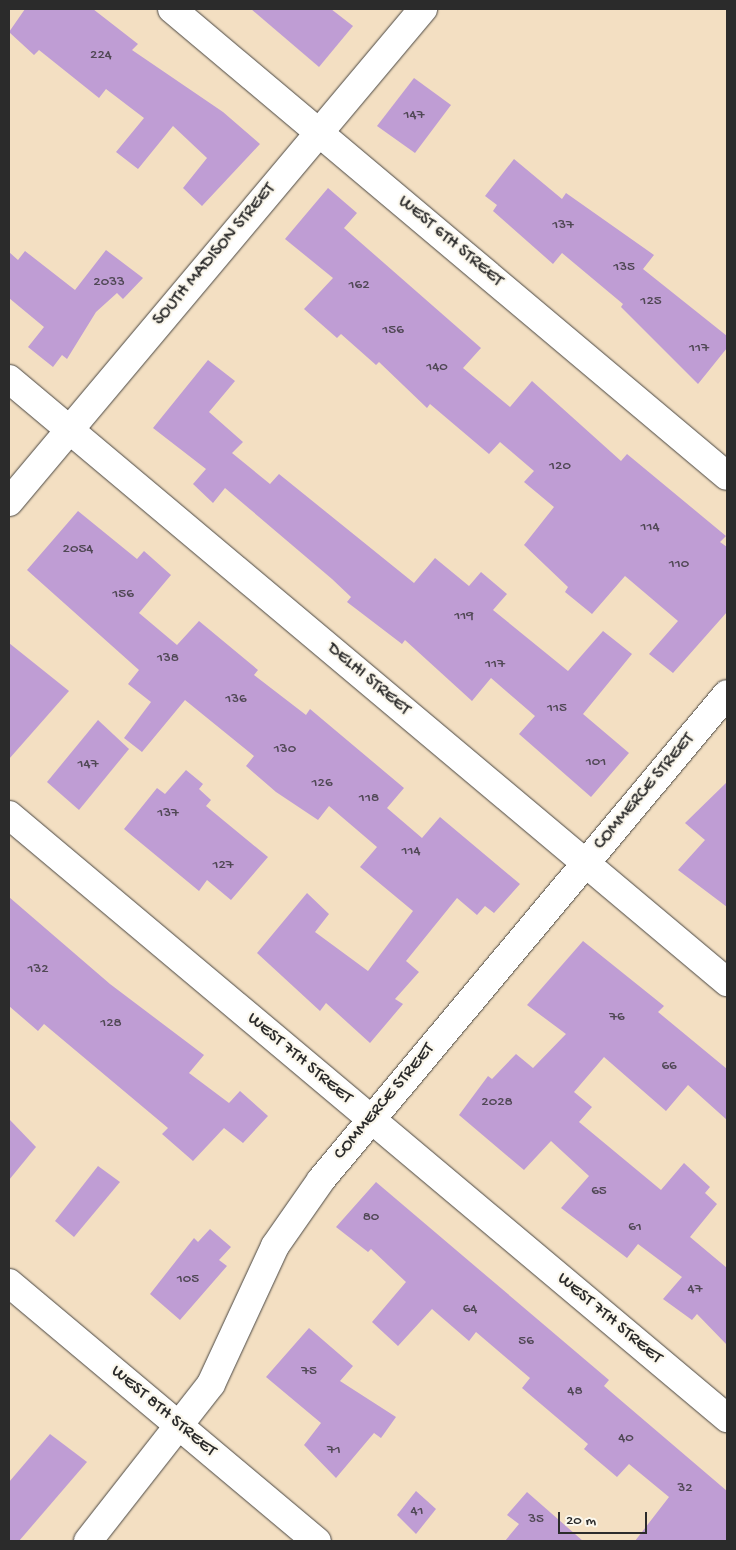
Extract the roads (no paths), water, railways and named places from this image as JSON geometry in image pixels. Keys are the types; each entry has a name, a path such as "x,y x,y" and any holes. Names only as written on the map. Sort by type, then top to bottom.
{"street":[{"name":"WEST 6TH STREET","path":"172,9 727,476"},
{"name":"SOUTH MADISON STREET","path":"9,502 423,9"},
{"name":"DELHI STREET","path":"9,379 727,982"},
{"name":"COMMERCE STREET","path":"88,1541 179,1426 218,1372 276,1246 371,1119 727,694"},
{"name":"WEST 7TH STREET","path":"9,815 727,1418"},
{"name":"WEST 8TH STREET","path":"9,1283 317,1541"}]}
